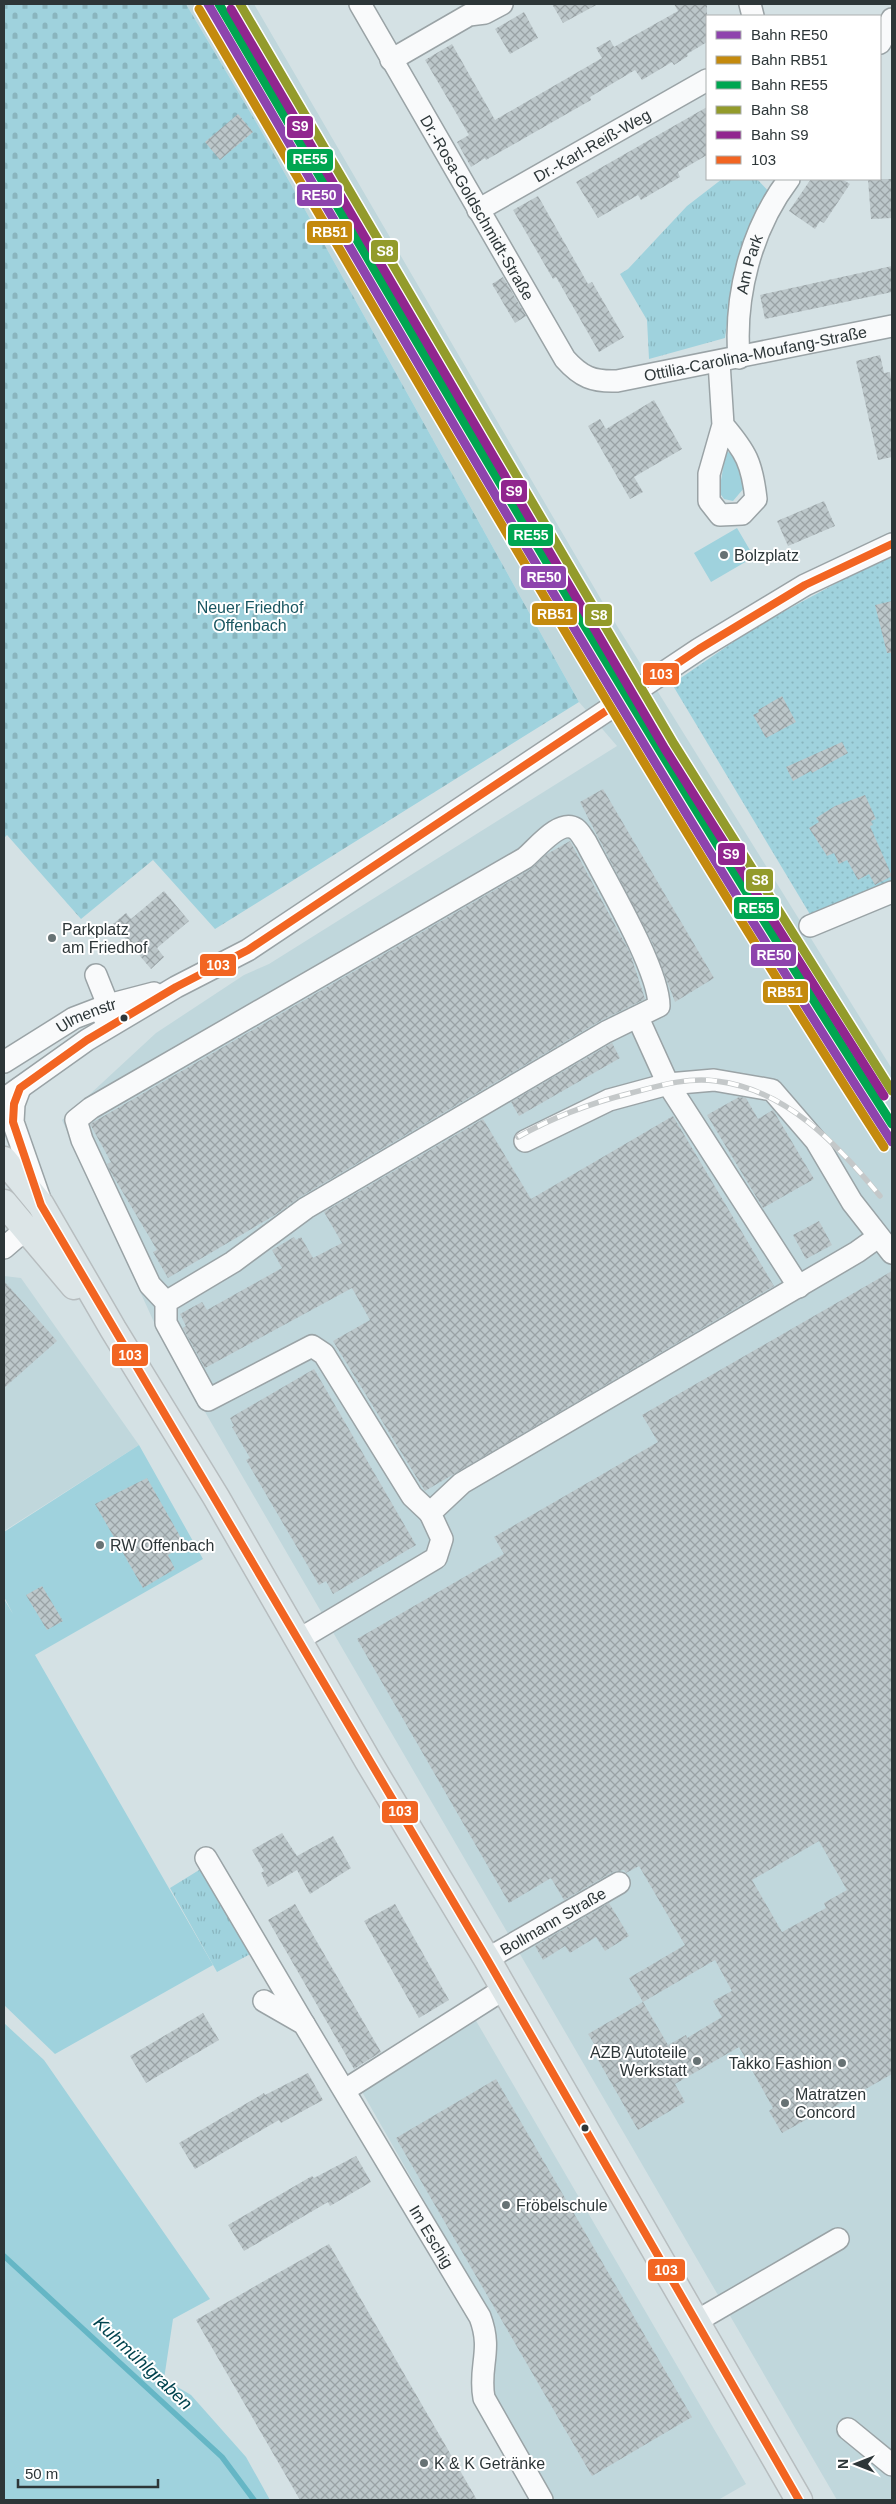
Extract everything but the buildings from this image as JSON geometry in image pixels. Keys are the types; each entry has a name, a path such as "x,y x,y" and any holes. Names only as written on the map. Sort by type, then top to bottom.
{"main road":[{"path":"4,1160 41,1205 113,1329 216,1497 298,1640 487,1959 694,2322 799,2500"},
{"path":"4,1203 81,1295 113,1329"}],"street":[{"name":"Dr.-Rosa-Goldschmidt-Straße","path":"360,4 565,359 587,379 600,382 617,381"},
{"path":"392,60 469,15 485,13 502,4"},
{"path":"881,41 892,19"},
{"name":"Dr.-Karl-Reiß-Weg","path":"478,210 706,81"},
{"name":"Am Park","path":"723,425 729,360 737,332 745,271 762,224 788,180"},
{"name":"Ottilia-Carolina-Moufang-Straße","path":"617,381 892,326"},
{"path":"41,1205 13,1122 14,1104 12,1093 88,1040 176,987 248,950 395,854 699,648 804,586 892,544"},
{"path":"166,1302 233,1262 306,1208 606,1032 638,1018 659,1006 659,994 644,956 586,842 576,829 566,826 554,831 525,858 91,1108 76,1120 82,1140 150,1285 166,1302 166,1323 208,1400 312,1346 324,1354 412,1496 430,1513 442,1539 436,1558 298,1640"},
{"path":"810,926 892,892"},
{"path":"88,1040 108,1005 96,975"},
{"name":"Ulmenstr","path":"4,1062 74,1018 108,1005 176,987"},
{"path":"638,1018 668,1084 799,1287"},
{"path":"525,1141 609,1100 668,1084 714,1080 772,1090 816,1141 852,1202 892,1253"},
{"path":"4,1248 26,1229"},
{"path":"430,1513 462,1483 799,1287 858,1252 878,1237"},
{"path":"206,1858 304,2024"},
{"name":"Bollmann Straße","path":"487,1959 619,1883"},
{"path":"345,2090 504,1989"},
{"name":"Im Eschig","path":"264,2001 304,2024 480,2317 487,2345 482,2380 484,2398 542,2500"},
{"path":"694,2322 838,2239"},
{"path":"848,2429 892,2465"}],"shaded area":[{"path":"186,4 254,4 609,613 892,1069 892,2500 837,2500 158,1331 62,1120 156,1033 244,975 269,964 617,746 579,702 259,127"},
{"path":"4,1276 21,1278 139,1445 4,1531"},
{"name":"Fröbelschule","path":"475,2019 746,2484 718,2500 555,2500 499,2407 493,2392 497,2347 493,2321 361,2090"}],"green space":[{"name":"Neuer Friedhof Offenbach","path":"4,4 186,4 259,127 579,702 215,929 153,860 81,919 7,835 4,838"},
{"path":"721,180 758,180 771,194 742,252 731,294 725,338 649,359 647,320 620,274 628,269 687,206"},
{"path":"726,451 735,457 738,462 744,483 744,488 733,501 724,499 719,492"},
{"name":"Bolzplatz","path":"737,528 754,557 711,582 694,553"},
{"path":"892,557 892,881 811,916 672,684 755,627 846,578"},
{"path":"139,1445 203,1559 35,1655 213,1965 55,2054 4,2005 4,1599 13,1614 4,1597 4,1532"},
{"path":"204,1867 254,1952 217,1972 170,1888"},
{"path":"4,2023 44,2060 210,2299 173,2319 164,2379 191,2395 246,2457 270,2500 4,2500"}],"waterway":[{"name":"Kuhmühlgraben","path":"4,2256 222,2457 254,2500"}],"railway":[{"path":"518,1137 559,1117 616,1097 673,1083 694,1080 716,1081 741,1086 765,1095 788,1107 828,1139 880,1196"}],"rail line":[{"name":"RE50","path":"208,4 459,434 629,719 715,861 892,1142"},
{"name":"RE55","path":"219,4 634,707 892,1124"},
{"name":"S8","path":"240,4 674,744 892,1091"},
{"name":"RB51","path":"199,9 451,439 621,724 707,866 884,1147"},
{"name":"S9","path":"231,9 665,749 884,1096"}],"transit line":[{"name":"103","path":"799,2500 487,1959 41,1205 13,1122 14,1104 20,1088 87,1040 176,987 248,950 699,649 805,585 892,544"}],"place":[{"name":"Bolzplatz","path":"724,555"},
{"name":"Parkplatz am Friedhof","path":"52,938"},
{"name":"RW Offenbach","path":"100,1545"},
{"name":"AZB Autoteile Werkstatt","path":"697,2061"},
{"name":"Takko Fashion","path":"842,2063"},
{"name":"Matratzen Concord","path":"785,2103"},
{"name":"Fröbelschule","path":"506,2205"},
{"name":"K & K Getränke","path":"424,2463"}]}
